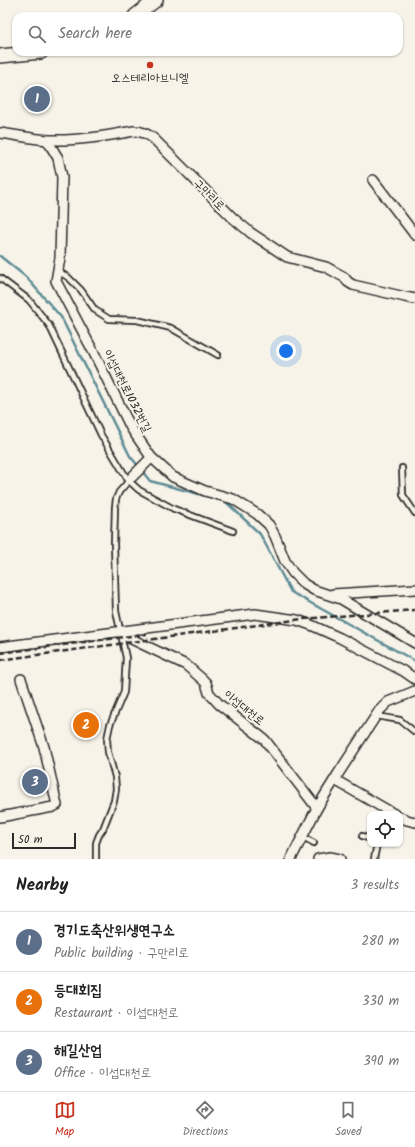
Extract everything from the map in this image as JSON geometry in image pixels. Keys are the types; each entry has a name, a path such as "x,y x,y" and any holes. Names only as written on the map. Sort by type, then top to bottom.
{"street":[{"path":"140,12 156,0"},
{"path":"0,56 12,55"},
{"name":"구만리로","path":"0,133 47,140 90,138 139,131 154,139 233,218 251,233 280,253 287,257 326,267 344,277 353,285 415,299"},
{"name":"이섭대천로1032번길","path":"47,140 58,158 62,177 60,258 56,281 131,428 151,457 173,477 205,491 233,499 257,514 269,526 275,536 285,561 293,573 304,584 314,590 341,599 415,643"},
{"path":"373,180 415,235"},
{"path":"130,479 149,460"},
{"path":"326,594 415,589"},
{"path":"0,647 121,633 255,614 296,620 312,625 405,672 415,679"},
{"name":"이섭대천로","path":"121,633 186,665 202,679 206,683 209,693 219,704 265,740 317,808"},
{"path":"0,817 53,807 57,804 44,747 20,679"},
{"path":"291,859 317,808 376,716 388,702 415,691"},
{"path":"334,780 389,811"},
{"path":"403,818 415,822"},
{"path":"318,859 330,857 340,859"}],"lane":[{"path":"58,271 69,278 78,287 95,310 109,319 137,320 171,328 218,355"},
{"path":"0,278 29,300 48,325 102,435 130,479 139,490 174,509 234,531"},
{"path":"402,468 403,495 415,512"},
{"path":"96,859 96,843 114,801 116,789 115,777 107,747 107,739 110,725 124,692 126,658 116,611 114,544 115,507 119,492 130,479"},
{"path":"376,716 400,720 415,732"},
{"path":"362,836 367,838"},
{"path":"302,837 314,843"},
{"path":"374,859 376,847"}],"waterway":[{"path":"0,256 26,277 61,317 130,456 139,467"},
{"path":"142,471 150,481 225,501 260,534 291,592 415,661"}],"railway":[{"path":"0,660 302,619 415,610"},
{"path":"0,653 147,634"}],"place":[{"name":"오스테리아브니엘","path":"150,65"},
{"name":"경기도축산위생연구소","path":"37,99"},
{"name":"등대회집","path":"86,725"},
{"name":"해길산업","path":"35,782"}]}
